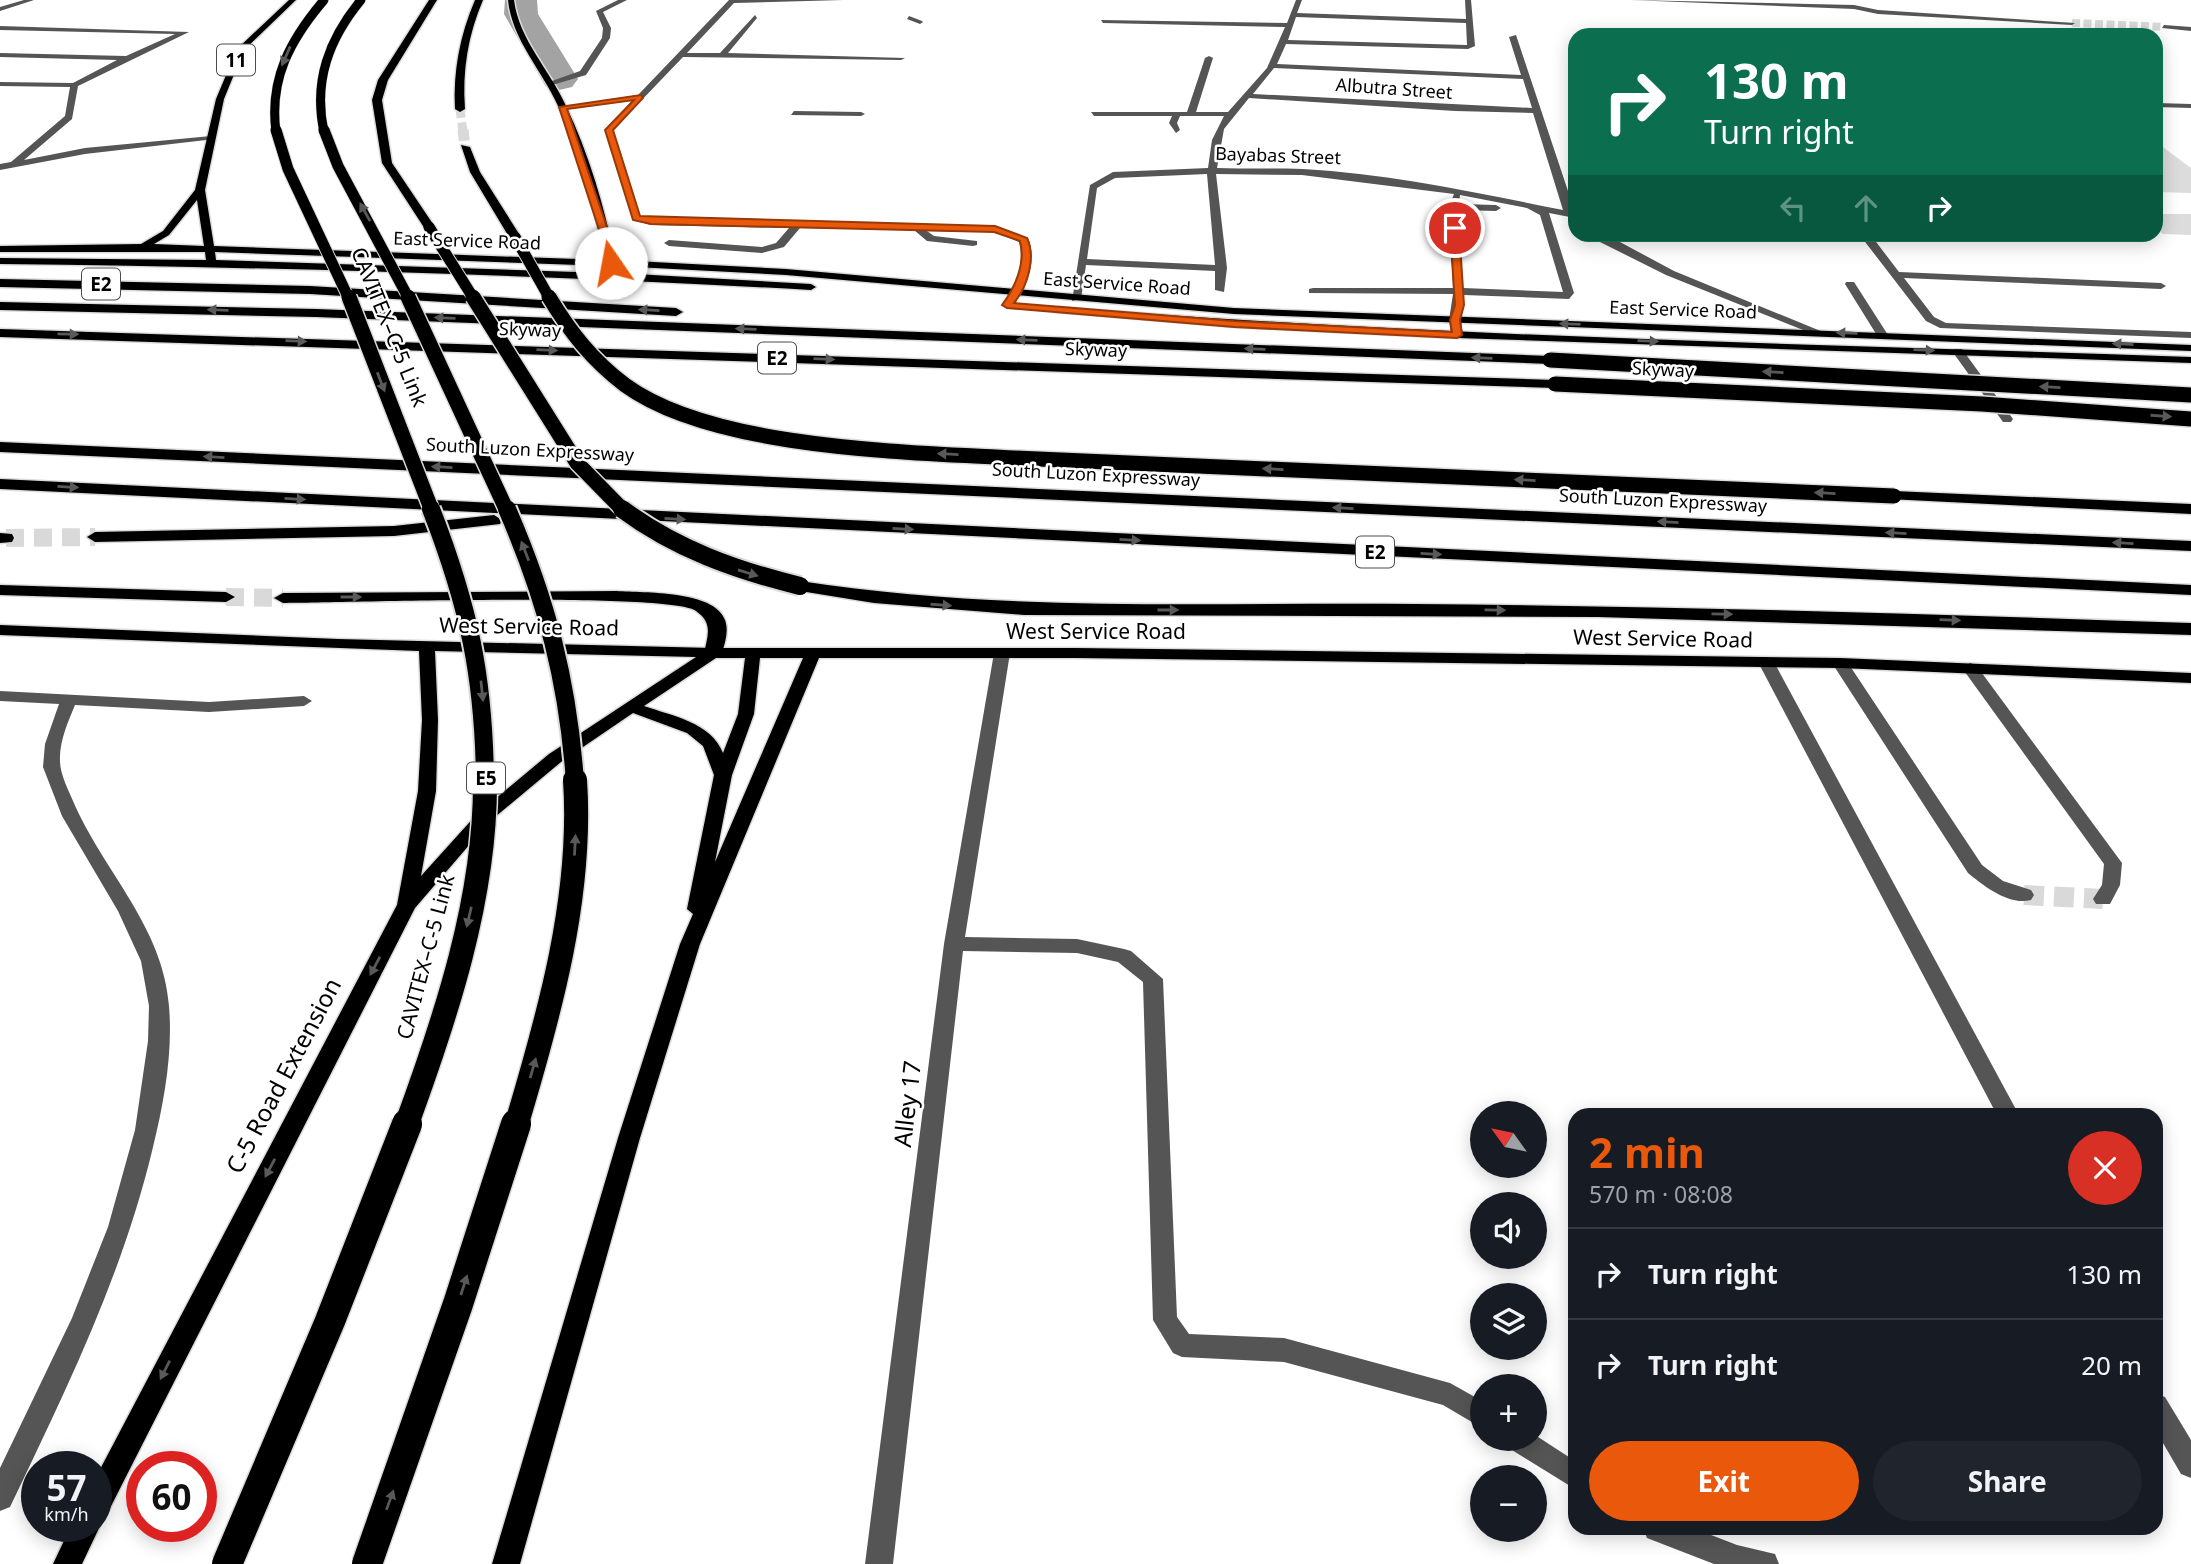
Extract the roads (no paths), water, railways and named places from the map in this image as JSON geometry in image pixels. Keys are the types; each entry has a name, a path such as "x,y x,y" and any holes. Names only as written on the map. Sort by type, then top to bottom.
{"highway":[{"name":"CAVITEX–C-5 Link","path":"227,1564 324,1338 414,1105 470,914 481,843 485,786 486,743 480,676 456,574 332,258 287,167 275,127 275,94 282,62 296,34 324,0"},
{"name":"CAVITEX–C-5 Link","path":"361,0 337,31 322,67 319,97 323,129 332,153 377,234 439,362 521,541 546,607 572,710 576,836 567,921 536,1058 443,1351 367,1564"},
{"path":"433,0 383,80 377,100 387,163 590,480 643,525 705,558 771,580 812,589 950,606 1076,610 1402,609 1805,615 2191,629"},
{"path":"460,109 458,79 472,14 479,0"},
{"path":"465,147 479,180 578,341 615,376 654,399 683,411 795,440 873,449 1014,458 2191,509"},
{"name":"Skyway","path":"0,283 310,290 836,321 937,337"},
{"name":"Skyway","path":"0,306 316,313 1550,360 2191,395"},
{"name":"Skyway","path":"0,333 1555,384 1982,404 2191,418"},
{"name":"South Luzon Expressway","path":"0,447 2191,546"},
{"name":"E2","path":"0,484 2191,590"},
{"name":"E2","path":"95,537 394,531 558,513"},
{"path":"0,590 226,597"},
{"path":"283,598 617,596 684,601 700,605 716,619 717,641 713,653"}],"main road":[{"name":"11","path":"212,264 200,190 220,99 241,49 293,0"},
{"path":"511,0 516,21 563,107 608,245 613,276"},
{"path":"143,247 166,233 200,190"},
{"name":"East Service Road","path":"0,249 143,247 611,263 786,272 1234,311 2191,348"},
{"name":"East Service Road","path":"0,261 212,264 613,276 782,284 914,296"},
{"name":"East Service Road","path":"994,304 1020,306"},
{"name":"East Service Road","path":"1047,309 1234,324 1457,335 2191,360"},
{"path":"1234,311 1234,324"},
{"name":"West Service Road","path":"0,630 427,646 713,653 1002,653 1840,663 2191,678"},
{"name":"C-5 Road Extension","path":"112,1475 407,905 427,791 430,720 427,646"},
{"path":"407,905 483,818 555,758 713,653"},
{"path":"690,944 723,775 746,714 754,653"},
{"path":"506,1564 629,1138 690,944 813,653"},
{"path":"634,708 693,729 710,744 723,775"},
{"path":"67,1564 78,1542"}],"street":[{"path":"0,9 30,0"},
{"path":"552,84 583,73 606,38 607,28 600,11 625,0"},
{"path":"840,0 732,1 609,130 636,218 995,229 1024,240 1028,254 1016,294 1007,305"},
{"path":"1220,290 1222,268 1212,171 1216,140 1227,114 1250,96 1273,66 1299,0"},
{"path":"1281,42 1471,46 1468,0"},
{"path":"1633,0 1790,3 1878,12 2072,23"},
{"path":"1845,0 1853,8"},
{"path":"1292,15 1468,21"},
{"path":"722,55 755,18"},
{"path":"909,18 920,22"},
{"path":"1103,21 1287,25"},
{"path":"2164,27 2191,29"},
{"path":"0,28 185,32 74,85 0,84"},
{"path":"1513,37 1535,111 1568,203"},
{"path":"0,55 127,58"},
{"path":"682,55 901,58"},
{"path":"1191,113 1209,58"},
{"name":"Albutra Street","path":"1273,66 1461,79 1525,77"},
{"path":"13,165 69,117 74,85"},
{"name":"Albutra Street","path":"1250,96 1455,109 1535,111"},
{"path":"1455,109 1464,96"},
{"path":"563,107 641,97"},
{"path":"2163,105 2191,106"},
{"path":"793,113 861,114"},
{"path":"1176,130 1173,123 1178,113"},
{"path":"1094,114 1227,114"},
{"path":"0,167 85,151 211,139"},
{"name":"Bayabas Street","path":"1076,299 1093,187 1113,175 1212,171 1302,172 1376,179 1568,213"},
{"path":"1457,335 1455,320 1460,305 1454,207 1458,192"},
{"path":"1313,290 1458,291 1557,299 1569,293 1544,213 1526,208 1454,207"},
{"path":"668,243 762,250 780,245 797,225"},
{"path":"916,227 931,239 973,243"},
{"path":"1608,242 1670,273 1816,332"},
{"path":"1870,242 1930,319 1944,326 2191,335"},
{"path":"1083,262 1222,268"},
{"path":"1897,275 2161,286"},
{"path":"1850,284 1882,335"},
{"path":"1958,351 2007,419"},
{"name":"Alley 17","path":"879,1564 954,944 1002,653"},
{"path":"1766,662 2004,1108"},
{"path":"1840,663 1975,869 1996,886 2024,895"},
{"path":"1970,668 2113,863 2111,885 2103,899"},
{"path":"0,696 209,707 304,701"},
{"path":"0,1497 93,1305 121,1228 157,1076 157,988 138,926 84,842 65,804 51,763 54,736 69,699"},
{"path":"954,944 1077,946 1124,956 1153,979 1165,1320 1182,1345 1284,1350 1450,1395 1470,1408"},
{"path":"2163,1418 2191,1465"},
{"path":"1536,1451 1568,1471"},
{"path":"1675,1535 1737,1559 1765,1564"}],"waterway":[{"path":"521,0 521,14 559,79"}],"tunnel":[{"path":"2072,23 2164,27"},
{"path":"460,109 463,132"},
{"path":"463,130 465,147"},
{"path":"6,538 95,537"},
{"path":"226,597 283,598"},
{"path":"2024,895 2103,899"}]}
